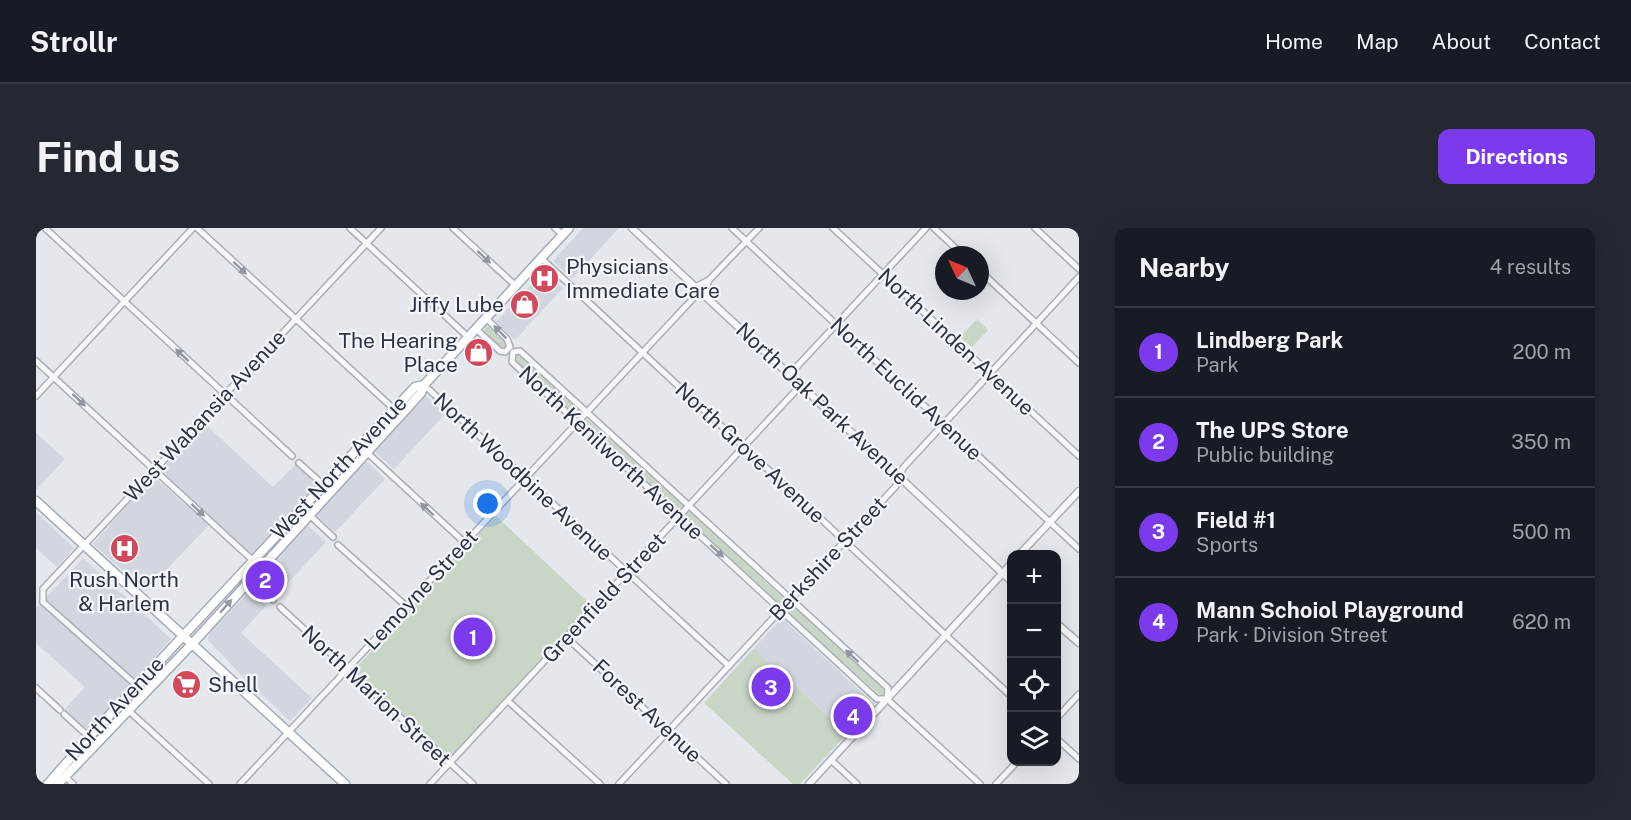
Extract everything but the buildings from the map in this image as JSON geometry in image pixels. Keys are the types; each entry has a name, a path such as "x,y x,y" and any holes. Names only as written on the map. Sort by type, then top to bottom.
{"main road":[{"name":"West North Avenue","path":"183,636 257,563 397,412 421,393 424,385 566,232"},
{"path":"36,501 345,784"},
{"name":"West North Avenue","path":"192,644 252,581 257,563"},
{"name":"North Avenue","path":"48,784 183,636"},
{"name":"North Avenue","path":"58,784 192,644"}],"street":[{"path":"45,228 292,456"},
{"path":"36,396 195,228 397,412"},
{"path":"350,228 433,305"},
{"name":"West Wabansia Avenue","path":"39,601 43,588 381,228"},
{"path":"453,228 516,286"},
{"path":"555,228 566,232"},
{"name":"North Oak Park Avenue","path":"632,228 1007,577"},
{"name":"North Euclid Avenue","path":"732,228 1079,549"},
{"path":"700,291 759,228"},
{"name":"North Linden Avenue","path":"833,228 1079,456"},
{"path":"790,374 926,228"},
{"path":"934,228 953,246"},
{"path":"1035,228 1079,269"},
{"name":"North Grove Avenue","path":"541,258 1007,692"},
{"name":"Berkshire Street","path":"620,784 896,486 903,468 1079,277"},
{"path":"989,279 1079,363"},
{"path":"700,291 709,280"},
{"name":"Lemoyne Street","path":"240,784 700,291"},
{"path":"440,311 468,337"},
{"name":"North Kenilworth Avenue","path":"476,329 500,351 508,349 507,339 486,318"},
{"name":"North Kenilworth Avenue","path":"887,699 888,689 791,599 520,351 513,352 512,362 577,423 878,700 887,699 980,784"},
{"path":"36,361 257,563"},
{"name":"North Woodbine Avenue","path":"424,385 729,666"},
{"name":"Greenfield Street","path":"430,784 801,385"},
{"path":"363,449 465,543"},
{"path":"299,463 327,488"},
{"path":"1025,550 1079,491"},
{"path":"305,511 333,537"},
{"path":"338,545 406,606"},
{"path":"808,784 1007,568"},
{"path":"252,581 273,600"},
{"path":"39,601 145,693"},
{"name":"North Marion Street","path":"280,607 473,784"},
{"path":"1061,628 1079,644"},
{"name":"Forest Avenue","path":"567,638 726,784"},
{"path":"36,688 89,737"},
{"path":"1061,714 1079,694"},
{"path":"508,701 600,784"},
{"path":"128,710 209,784"},
{"path":"1061,743 1079,759"},
{"path":"831,760 857,784"},
{"path":"996,784 1013,766"},
{"path":"66,777 73,784"}],"shaded area":[{"path":"583,228 619,228 572,279 553,261"},
{"path":"544,271 563,288 515,340 496,322"},
{"path":"426,396 445,414 394,469 374,451"},
{"path":"204,423 273,487 296,464 318,487 255,553 251,554 161,470"},
{"path":"36,433 65,459 36,490"},
{"path":"366,461 385,479 335,532 316,515"},
{"path":"153,476 209,525 146,591 93,544"},
{"path":"36,512 74,548 57,567 36,548"},
{"path":"307,525 326,542 276,596 257,578"},
{"path":"83,558 171,639 89,731 65,709 85,687 36,643 36,608"},
{"path":"250,590 267,605 241,633 312,698 290,721 208,640 209,634"},
{"path":"782,618 874,704 847,734 754,648"}],"green space":[{"path":"977,319 988,330 972,347 960,337"},
{"path":"491,326 506,341 506,347 500,348 484,333 485,327"},
{"path":"515,353 520,353 580,409 578,416 575,417 513,360"},
{"path":"586,418 683,503 683,507 676,510 584,425"},
{"path":"688,511 785,600 778,604 685,518"},
{"path":"496,516 591,605 449,758 354,670"},
{"path":"792,604 886,691 882,697 787,612 786,608"},
{"path":"754,648 847,734 800,784 793,784 704,703"},
{"path":"857,701 867,709 850,725 843,728 840,722 851,705"}],"place":[{"name":"Physicians Immediate Care","path":"545,279"},
{"name":"Jiffy Lube","path":"525,305"},
{"name":"The Hearing Place","path":"479,353"},
{"name":"Rush North & Harlem","path":"124,549"},
{"name":"The UPS Store","path":"265,580"},
{"name":"Lindberg Park","path":"473,637"},
{"name":"Shell","path":"187,685"},
{"name":"Field #1","path":"771,687"},
{"name":"Mann Schoiol Playground","path":"853,716"}]}
